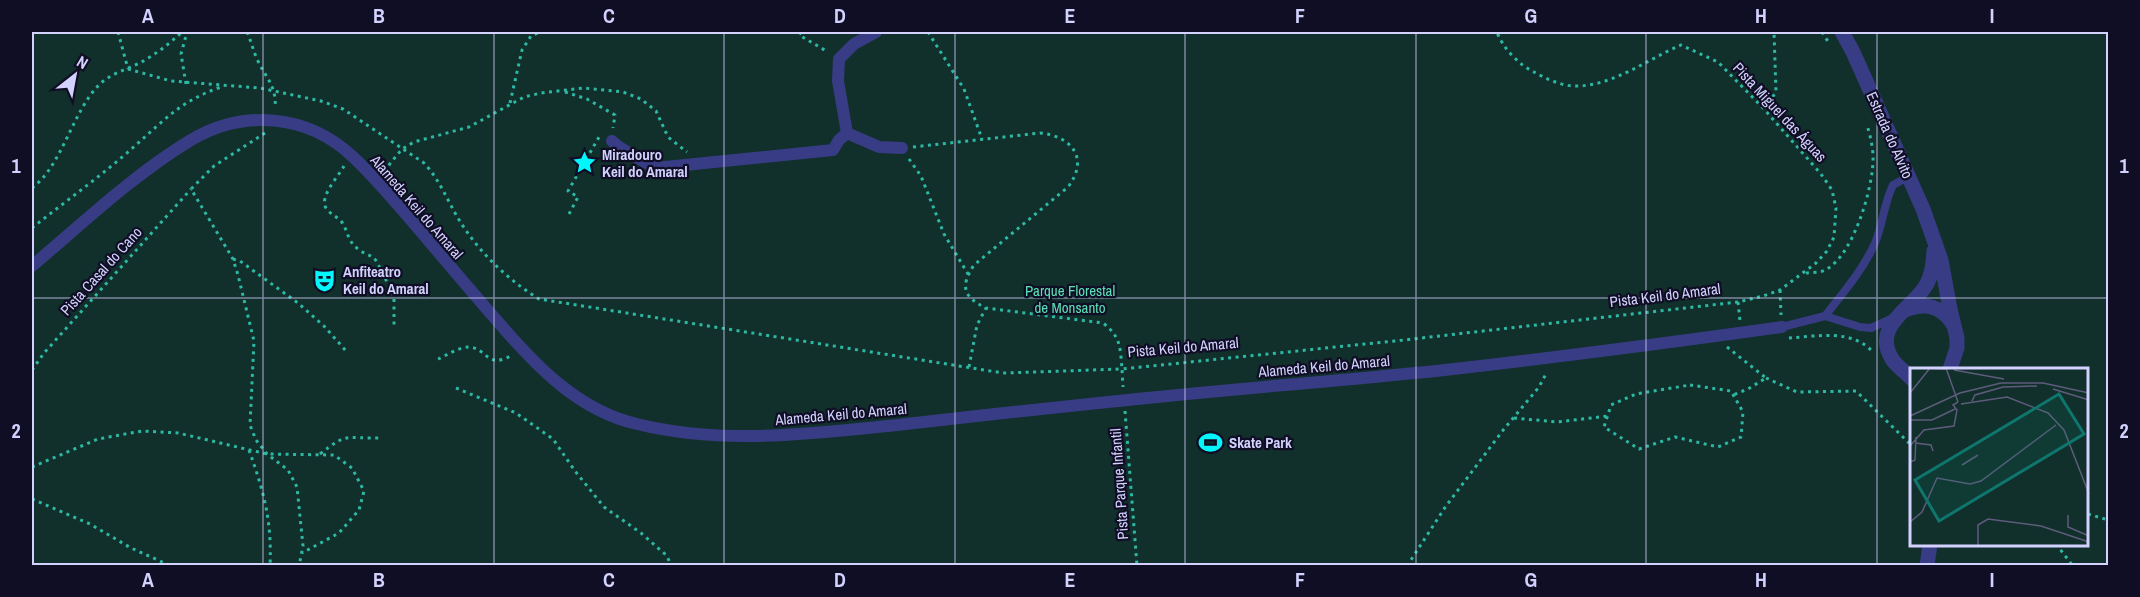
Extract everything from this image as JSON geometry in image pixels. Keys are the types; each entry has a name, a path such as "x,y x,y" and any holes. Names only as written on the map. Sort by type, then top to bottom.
{"street":[{"path":"848,133 838,81 839,59 854,44 876,32"},
{"name":"Estrada do Alvito","path":"1842,32 1908,177 1941,260 1956,330 1957,348 1952,363"},
{"name":"Alameda Keil do Amaral","path":"32,266 141,176 193,139 219,126 241,121 273,120 295,123 314,130 350,154 543,372 598,409 633,424 711,435 798,436 1124,400 1433,371 1742,333 1782,333"},
{"path":"848,133 879,147 902,148"},
{"path":"612,141 655,168 833,150 838,140 848,133"},
{"name":"Estrada do Alvito","path":"1910,375 1897,366 1888,350 1888,331 1929,279 1934,241"},
{"path":"1901,313 1922,305 1939,310 1952,322 1956,330"},
{"path":"1926,566 1930,546"}],"lane":[{"path":"1782,333 1825,316 1856,276 1874,245 1893,185 1908,177"},
{"path":"1825,316 1860,327 1871,328 1901,313"}],"path":[{"path":"118,32 128,69"},
{"path":"32,188 47,172 96,87 114,74 156,53 184,32"},
{"path":"184,32 181,54 186,84"},
{"path":"247,32 258,61 274,91 273,120"},
{"path":"510,103 522,50 531,36 540,32"},
{"path":"801,32 799,34 839,59"},
{"path":"928,32 964,89 982,139"},
{"name":"Pista Miguel das Águas","path":"1497,32 1499,39 1525,68 1550,80 1571,86 1613,79 1681,45 1718,62 1764,109 1821,174 1832,190 1836,208 1833,237 1827,251 1804,273 1780,290 1737,302"},
{"path":"1764,109 1776,92 1774,32"},
{"path":"1822,32 1830,44"},
{"path":"128,69 186,84 240,86 274,91 321,101 343,109 402,150 414,155 432,172 465,229 482,251 505,274 539,299 1004,372 1122,369"},
{"path":"32,228 138,144 170,114 199,95 223,87"},
{"path":"376,181 402,150 427,138 469,127 483,121 510,103 542,93 583,88 623,92 641,99 656,111 668,137 687,151 691,165"},
{"path":"560,92 587,99 615,115"},
{"path":"1804,273 1824,271 1838,261 1868,199 1874,155 1864,116"},
{"name":"Pista Casal do Cano","path":"32,370 44,353 191,189 214,166 263,134 273,120"},
{"path":"968,274 944,234 921,176 902,148 1040,133 1053,134 1066,141 1074,150 1078,160 1074,179 1068,187 974,265 965,280 965,289 976,303 986,308 977,324 969,367"},
{"path":"569,214 578,197 568,191 596,143"},
{"path":"350,154 337,179 326,193 324,203 342,223 356,249 374,258 377,262 392,291 394,329"},
{"path":"191,189 233,259 254,341 250,425 256,440 267,454 288,470 297,487 303,546 299,566"},
{"path":"233,259 240,261 298,303 324,326 347,352"},
{"path":"1737,302 1742,333"},
{"name":"Pista Keil do Amaral","path":"986,308 1103,323 1114,331 1120,343 1122,369 1405,342 1737,302"},
{"path":"1782,333 1849,338 1865,344 1879,359"},
{"path":"1714,337 1766,378 1797,392 1856,391 1910,444"},
{"path":"438,359 472,347 484,356 499,360 521,349"},
{"path":"1407,566 1446,506 1539,387 1555,357"},
{"name":"Pista Parque Infantil","path":"1122,369 1137,566"},
{"path":"1733,395 1766,378"},
{"path":"1690,385 1731,391 1733,395 1743,412 1741,437 1718,447 1675,437 1639,449 1604,427 1611,405 1636,394 1690,385"},
{"path":"456,388 516,413 552,439 604,507 641,533 666,555 672,566"},
{"path":"1513,418 1557,422 1608,416"},
{"path":"32,467 98,439 142,431 178,433 267,454 334,455 352,468 364,491 359,510 339,533 302,554"},
{"path":"320,454 344,437 380,438"},
{"path":"249,450 266,501 271,536 270,566"},
{"path":"32,499 90,524 131,548 171,566"},
{"path":"2089,514 2109,520"},
{"path":"2058,546 2073,566"}],"green space":[{"name":"Parque Florestal de Monsanto","path":"32,32 2108,32 2108,565 32,565"}],"place":[{"name":"Miradouro Keil do Amaral","path":"584,163"},
{"name":"Anfiteatro Keil do Amaral","path":"325,280"},
{"name":"Skate Park","path":"1211,442"}]}
